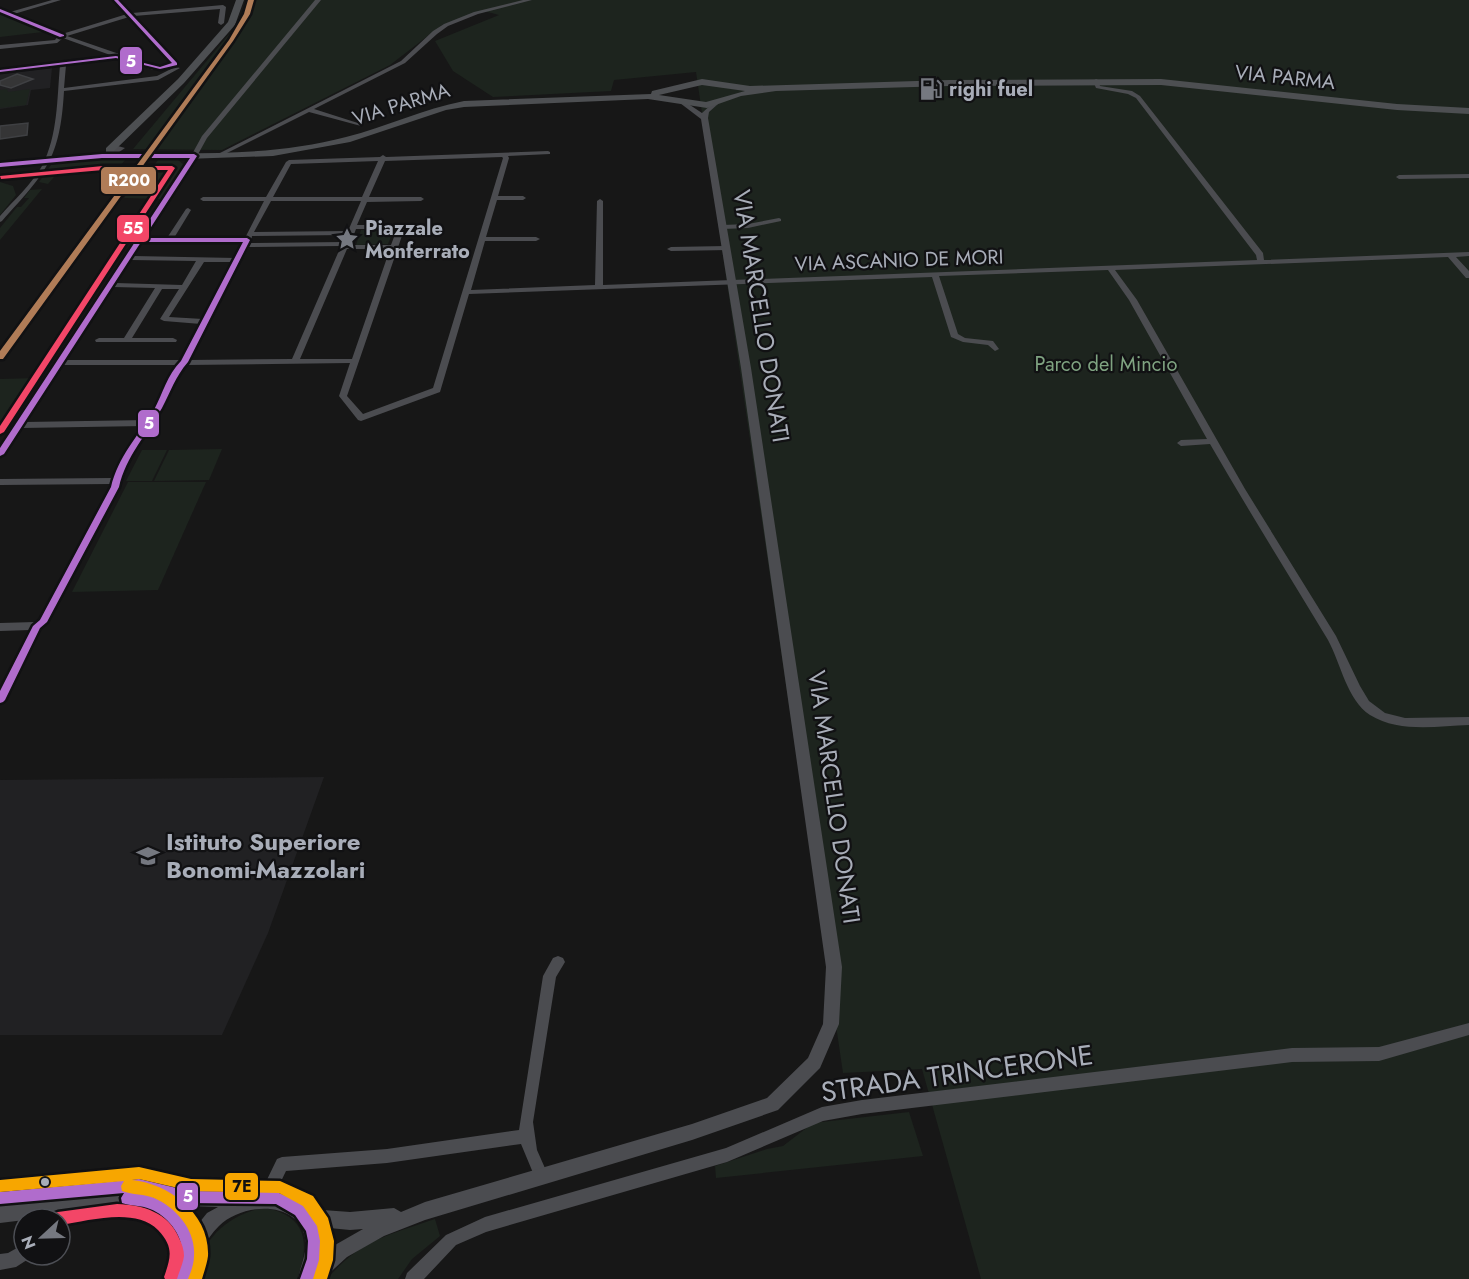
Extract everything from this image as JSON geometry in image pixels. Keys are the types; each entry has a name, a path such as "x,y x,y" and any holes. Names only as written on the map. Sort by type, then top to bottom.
{"main road":[{"path":"109,156 109,150 181,81 232,23 240,0"},
{"name":"VIA PARMA","path":"632,97 702,82 743,89 773,89 1096,81 1185,84 1388,106 1469,111"},
{"path":"724,86 731,93 729,98"},
{"path":"678,87 673,93 679,101"},
{"name":"VIA PARMA","path":"109,156 273,153 332,143 444,108 464,104 632,97 697,105 715,104 729,98 773,89"},
{"path":"49,158 109,156 121,148 132,130"},
{"path":"0,164 84,154 110,146 132,130"},
{"path":"121,148 127,154 136,156"},
{"path":"84,154 109,156"}],"street":[{"path":"9,14 58,0"},
{"path":"60,90 141,80 170,74 178,66 116,0"},
{"path":"0,454 140,240 204,137 318,0"},
{"path":"219,155 403,62 417,53 428,39 446,25 529,0"},
{"path":"0,47 62,39 62,36 130,15 223,7 221,24"},
{"path":"0,10 62,36 159,71 159,74 141,80"},
{"path":"0,71 119,57"},
{"path":"153,68 167,68 175,64 174,61"},
{"path":"0,220 49,158 55,137 63,64"},
{"name":"VIA PARMA","path":"1096,81 1098,87 1130,92 1138,97 1260,255 1261,262"},
{"path":"679,101 704,118 706,111 715,104"},
{"path":"310,110 359,125"},
{"name":"VIA MARCELLO DONATI","path":"309,1279 341,1251 378,1230 425,1211 692,1132 772,1104 814,1063 831,1024 834,967 732,282 704,118"},
{"path":"0,700 37,626 43,622 115,487 114,481 131,450 151,423 164,399 167,384 177,367 184,362 206,322 289,162 548,153"},
{"path":"248,240 401,227 343,396 361,418 437,390 506,158 504,155"},
{"path":"295,362 367,199 383,157"},
{"path":"1399,177 1469,176"},
{"path":"494,198 523,198"},
{"path":"203,199 421,200"},
{"path":"599,287 600,201"},
{"path":"169,240 188,210"},
{"path":"723,227 748,226 779,220"},
{"path":"482,239 537,239"},
{"path":"140,240 248,240 394,247"},
{"path":"671,249 726,248"},
{"name":"VIA ASCANIO DE MORI","path":"467,292 1469,254"},
{"path":"1450,255 1469,276"},
{"path":"128,258 238,260"},
{"path":"126,340 151,320 184,287 201,260"},
{"path":"1111,268 1134,302 1307,602 1341,654 1356,691 1365,704 1378,714 1406,722 1469,721"},
{"path":"935,275 954,335 963,340 990,343 995,348"},
{"path":"111,285 184,287"},
{"path":"151,320 160,286"},
{"path":"151,320 206,322"},
{"path":"99,340 173,340"},
{"path":"59,363 354,361"},
{"path":"19,425 151,423"},
{"path":"1181,443 1213,441"},
{"path":"0,482 114,481"},
{"path":"0,627 37,626"},
{"path":"541,1175 533,1162 525,1136 550,976 558,962"},
{"name":"STRADA TRINCERONE","path":"413,1279 451,1240 484,1225 727,1155 822,1114 862,1107 1292,1055 1379,1054 1469,1029"},
{"path":"183,1279 189,1253 198,1238 220,1214 231,1207 259,1198 282,1164 387,1156 525,1136"},
{"name":"VIA MARCELLO DONATI","path":"0,1198 139,1185 189,1197 259,1198 292,1204 306,1217 315,1241 314,1259 309,1279"},
{"path":"72,1208 131,1198 148,1199 163,1207 176,1220 189,1253"},
{"name":"VIA MARCELLO DONATI","path":"306,1217 350,1221 378,1220 425,1211"}],"shaded area":[{"path":"52,68 50,88 31,90 28,105 0,109 0,74"},
{"name":"Istituto Superiore Bonomi-Mazzolari","path":"324,777 268,933 222,1035 0,1035 0,780"}],"green space":[{"name":"Parco del Mincio","path":"247,0 1469,0 1469,1279 981,1279 922,1069 843,1073 696,72 614,80 611,91 493,97 453,71 435,41 499,15 484,11 442,25 390,65 222,150 133,149 246,14"},
{"path":"0,14 43,32 0,37"},
{"path":"7,89 8,92 30,89 26,105 0,108 0,90"},
{"path":"73,160 125,160 116,171 59,171 48,184 39,182 51,165"},
{"path":"158,160 178,160 184,165 161,199 124,198 140,174 149,173"},
{"path":"0,182 13,186 16,195 0,215"},
{"path":"42,189 0,240 0,228 17,207 21,207 29,198 24,198 30,190"},
{"path":"361,230 394,230 388,244 356,245"},
{"path":"38,378 8,421 0,421 0,379"},
{"path":"222,449 209,480 154,481 169,450"},
{"path":"142,450 167,450 152,481 126,481"},
{"path":"128,482 206,482 158,590 72,592"},
{"path":"909,1112 923,1156 716,1178 715,1166 783,1146 813,1123"},
{"path":"262,1208 288,1216 301,1232 304,1253 297,1279 198,1279 203,1253 217,1232 238,1217"},
{"path":"435,1219 440,1236 412,1259 398,1279 327,1279 352,1255 376,1240"}],"building":[{"path":"17,74 33,79 11,88 0,85 0,81"},
{"path":"28,123 27,135 0,139 0,126"}],"transit line":[{"name":"5","path":"0,71 116,57 160,68 175,64 116,0"},
{"name":"R200","path":"0,357 231,40 247,14 251,0"},
{"name":"5","path":"0,10 62,36"},
{"name":"5","path":"0,165 102,156 194,156"},
{"name":"5","path":"0,454 194,156"},
{"name":"55","path":"0,432 172,168 103,168 1,177"},
{"name":"5","path":"0,700 37,626 43,622 115,487 126,456 157,410 175,373 184,362 247,240 140,240"},
{"name":"7E","path":"0,1186 139,1173 191,1185 280,1187 308,1201 323,1223 327,1241 326,1260 320,1279"},
{"name":"5","path":"0,1198 139,1185 189,1197 277,1198 300,1210 312,1228 315,1241 314,1259 307,1279"},
{"name":"7E","path":"127,1186 154,1191 166,1197 186,1214 199,1237 201,1251 195,1279"},
{"name":"5","path":"127,1198 159,1206 176,1220 187,1240 189,1251 183,1279"},
{"name":"55","path":"72,1217 102,1212 132,1211 158,1221 169,1232 177,1251 171,1277"}],"place":[{"name":"righi fuel","path":"931,89"},
{"name":"Piazzale Monferrato","path":"347,239"},
{"name":"Istituto Superiore Bonomi-Mazzolari","path":"148,856"}]}
